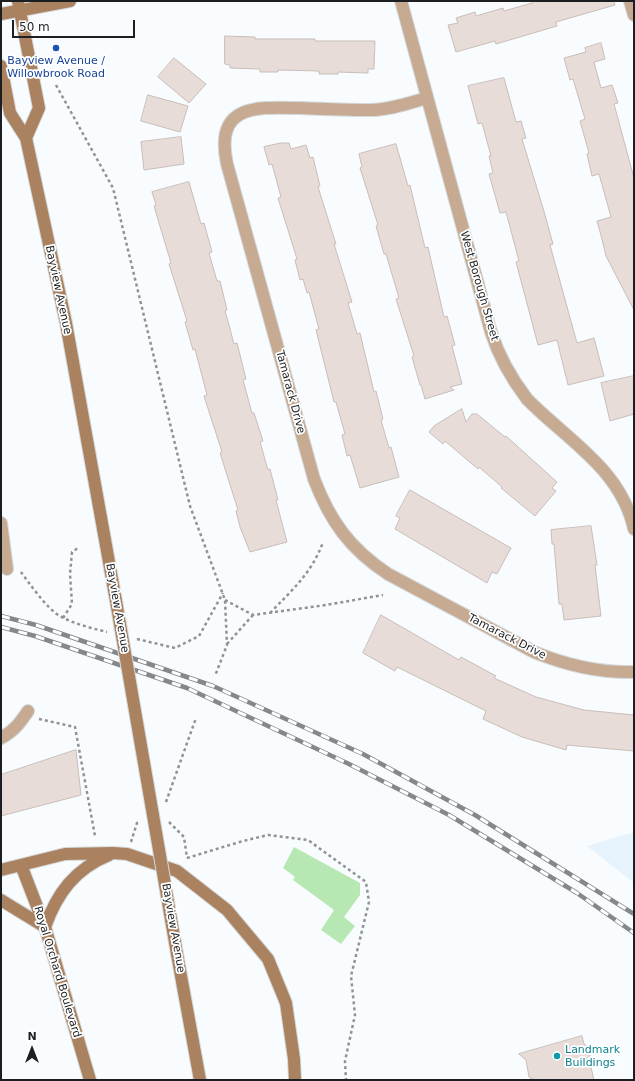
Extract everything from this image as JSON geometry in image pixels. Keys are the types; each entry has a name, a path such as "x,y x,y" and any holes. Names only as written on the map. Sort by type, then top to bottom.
{"main road":[{"path":"1,14 19,6 70,1"},
{"path":"19,6 39,108 26,138"},
{"name":"Bayview Avenue","path":"1,66 10,113 26,138 66,323 200,1080"},
{"path":"1,900 44,927 56,901 70,879 96,860 113,853"},
{"path":"1,870 65,854 113,853 127,854 177,871 227,910 268,958 286,1003 296,1080"},
{"name":"Royal Orchard Boulevard","path":"21,864 44,927 90,1080"}],"street":[{"name":"West Borough Street","path":"401,1 491,332 501,359 527,399 606,471 622,495 634,529"},
{"path":"630,1 634,15"},
{"name":"Tamarack Drive","path":"427,98 372,110 257,108 238,116 228,128 225,145 227,164 314,479 323,504 346,538 372,563 388,574 534,652 554,660 601,671 634,672"},
{"path":"1,523 7,570"},
{"path":"1,738 10,733 20,724 26,714"}],"path":[{"path":"56,85 113,188 190,506 225,600 227,645"},
{"path":"270,613 306,575 317,559 323,542"},
{"path":"64,618 72,604 70,574 72,552 78,548"},
{"path":"225,600 253,615 326,605 383,595"},
{"path":"215,676 227,645 253,615"},
{"path":"26,714 75,727 95,836"},
{"path":"164,807 196,718"},
{"path":"127,854 137,823 143,820"},
{"path":"167,820 184,837 186,858"},
{"path":"177,871 186,858 268,835 308,840 366,882 369,902 351,976 355,1015 345,1061 346,1080"}],"shaded area":[{"path":"634,832 634,883 587,846"}],"green space":[{"path":"294,847 360,883 360,895 344,917 355,926 341,944 321,930 334,910 293,880 295,877 283,868"}],"building":[{"path":"531,1 614,1 615,5 556,22 557,26 496,44 495,41 456,52 448,25 458,23 456,18 475,12 476,16 503,8 504,11 532,3"},
{"path":"225,36 255,37 255,39 315,39 315,41 375,41 374,69 368,69 368,73 338,72 338,74 319,74 319,71 278,70 278,72 260,72 260,69 230,68 230,65 225,64"},
{"path":"601,43 605,59 594,62 601,88 612,85 618,103 614,104 634,178 634,310 606,256 597,221 611,217 599,174 592,176 587,154 589,153 580,121 585,119 573,79 570,80 564,58 586,52 585,48"},
{"path":"174,58 206,84 189,103 158,77"},
{"path":"504,78 516,122 521,121 526,138 522,139 553,244 550,245 577,343 594,338 604,376 568,385 557,340 538,345 516,262 519,261 506,212 500,213 489,174 493,173 489,156 491,156 482,123 478,124 468,86"},
{"path":"148,95 188,106 180,132 141,121"},
{"path":"181,137 184,164 144,170 141,142"},
{"path":"281,143 289,143 291,149 306,145 310,158 313,157 320,186 318,187 352,302 348,303 357,334 360,333 374,392 376,391 383,419 381,420 389,448 391,447 399,477 360,488 350,455 347,456 342,435 345,434 336,402 334,402 316,330 319,329 309,292 307,293 303,279 300,280 295,260 297,259 278,198 281,197 272,164 269,165 264,147"},
{"path":"396,144 408,186 410,185 425,248 428,247 444,317 447,316 455,345 452,346 462,384 450,387 454,390 425,399 412,357 414,356 396,299 399,298 386,254 384,254 376,226 378,225 360,168 362,167 359,154"},
{"path":"189,182 201,224 204,223 212,252 209,253 217,281 220,281 227,310 225,311 234,344 237,343 246,379 243,380 252,413 254,413 263,441 260,442 268,470 270,469 287,542 250,552 240,527 236,511 238,510 220,453 222,452 204,396 207,395 195,349 193,350 185,322 187,321 169,264 171,263 154,206 156,205 152,192"},
{"path":"634,376 634,414 610,421 601,383"},
{"path":"462,409 466,422 472,414 477,414 505,437 506,436 557,482 552,488 556,491 535,516 501,488 502,487 479,467 478,469 445,441 443,444 429,432 434,426"},
{"path":"410,490 511,548 497,574 492,572 487,583 395,529 400,518 396,516"},
{"path":"591,526 597,565 595,565 601,616 564,620 562,604 559,604 554,544 552,544 551,530"},
{"path":"381,615 459,660 461,657 496,676 494,678 536,697 584,710 634,715 634,751 567,745 566,750 522,737 483,719 486,711 397,667 395,671 363,653"},
{"path":"76,750 81,795 1,816 1,775"},
{"name":"Landmark Buildings","path":"582,1036 584,1044 589,1047 591,1053 589,1059 594,1080 534,1080 529,1077 526,1060 519,1054"}],"railway":[{"path":"1,616 36,625 213,686 363,754 475,815 634,914"},
{"path":"1,627 35,636 187,688 349,764 449,815 577,893 634,933"}],"place":[{"name":"Bayview Avenue / Willowbrook Road","path":"56,48"},
{"name":"Landmark Buildings","path":"557,1056"}]}
